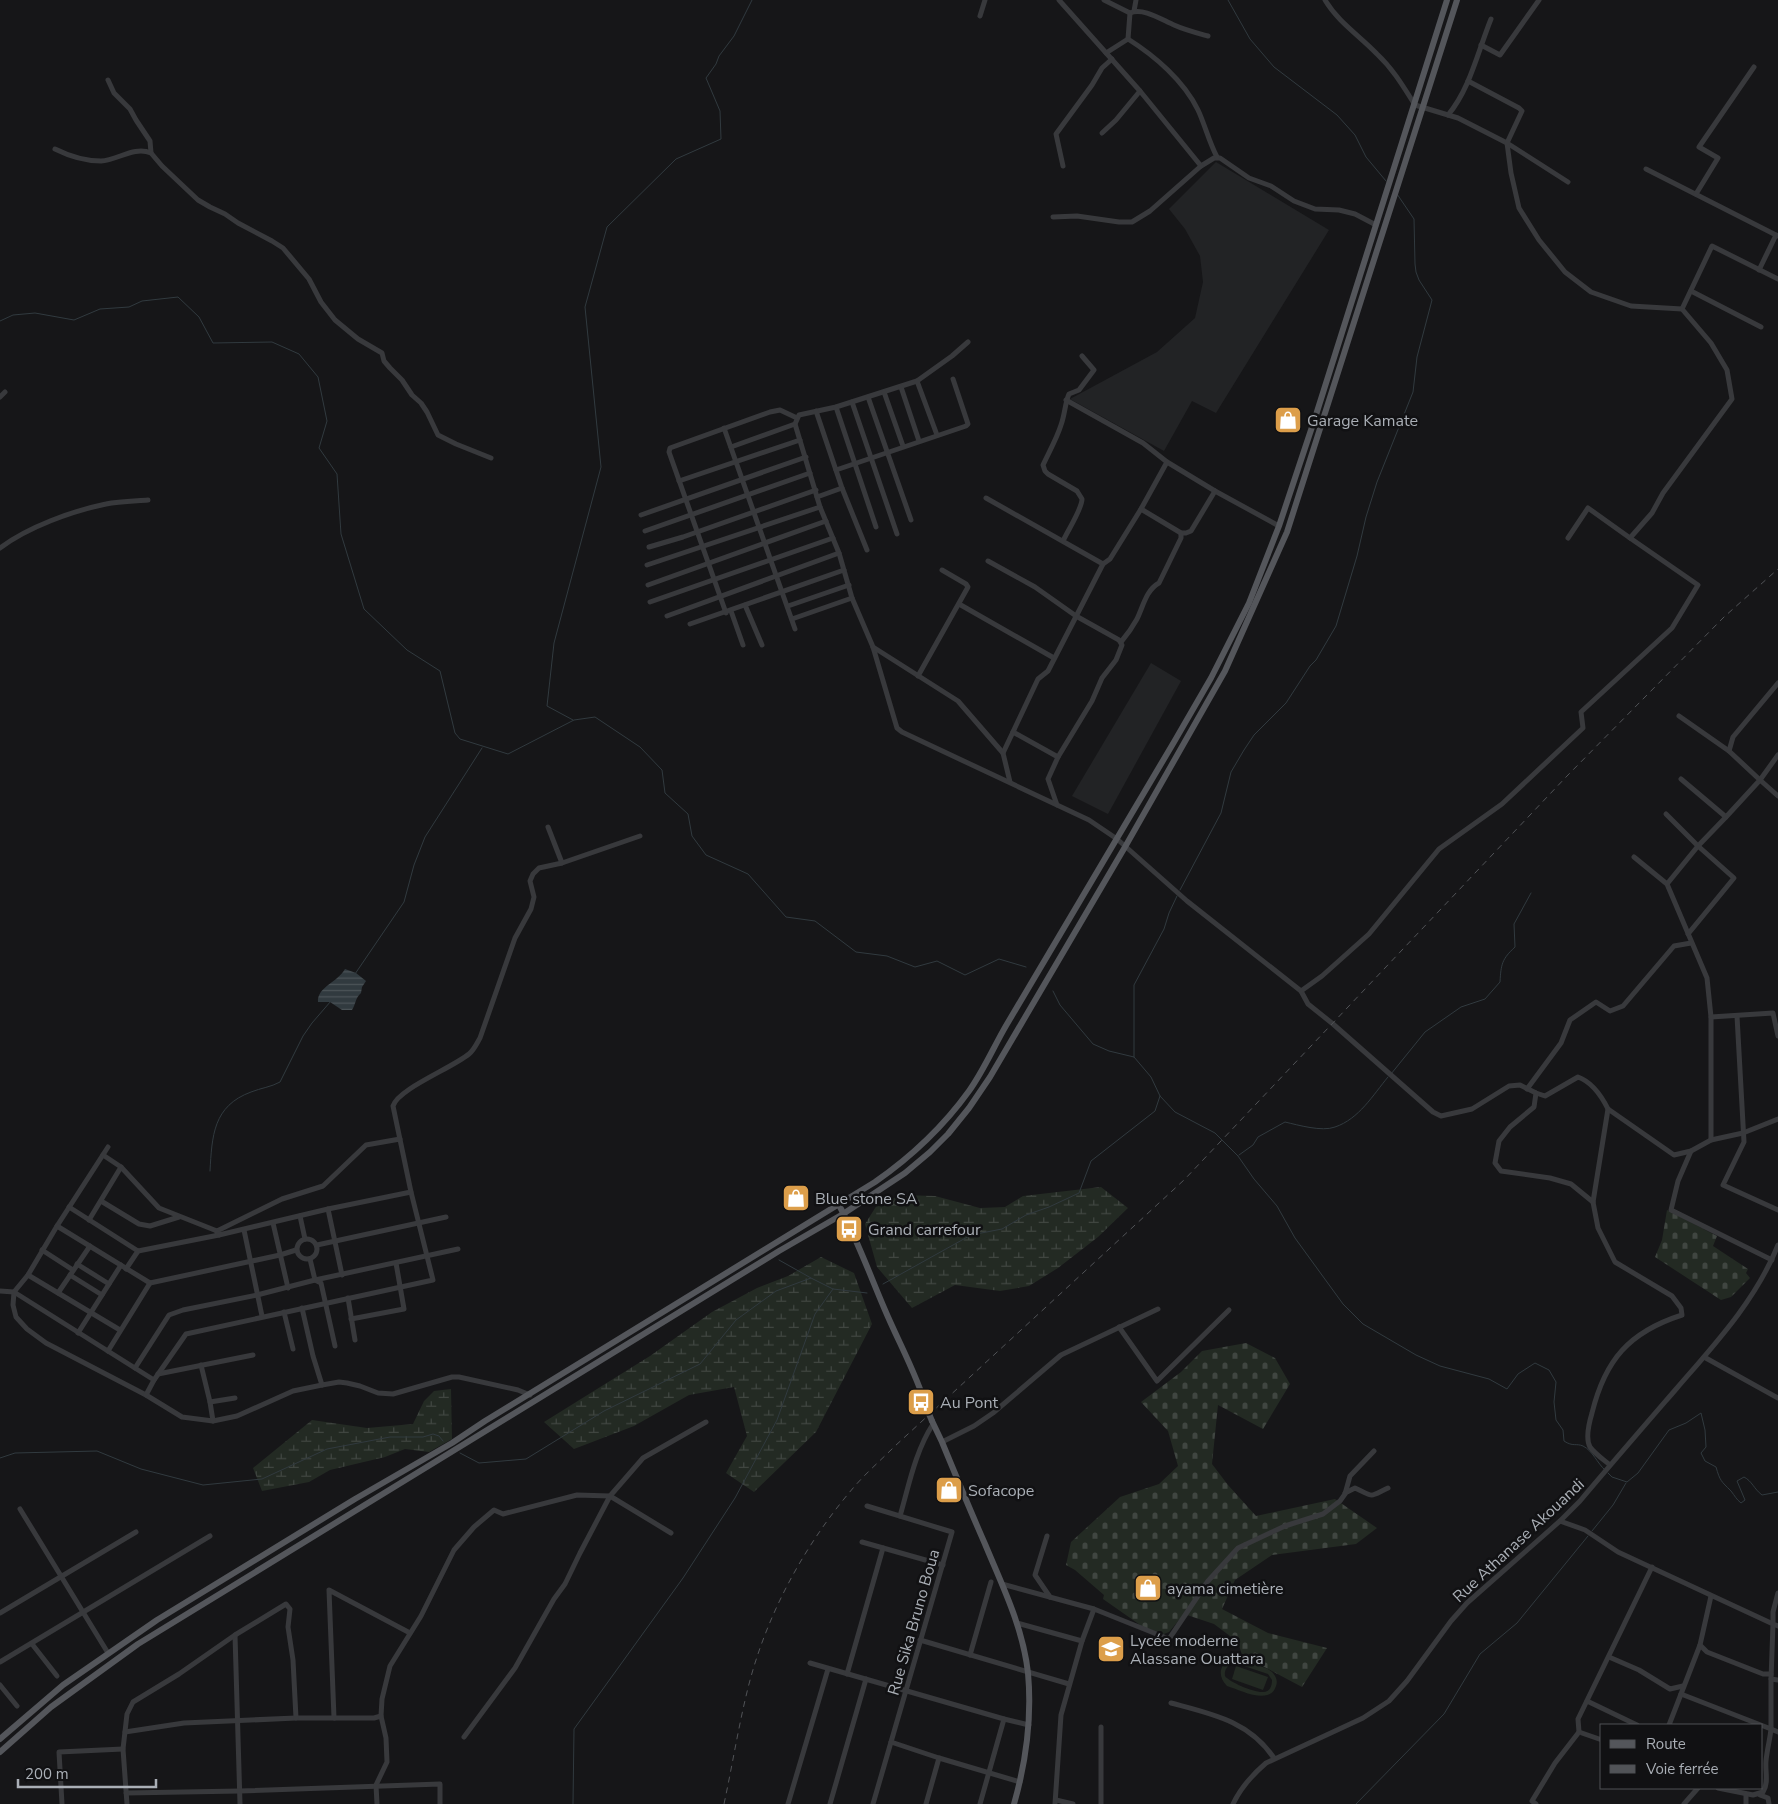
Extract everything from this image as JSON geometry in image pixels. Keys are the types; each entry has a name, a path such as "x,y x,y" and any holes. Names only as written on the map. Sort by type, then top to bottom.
{"main road":[{"path":"0,1739 64,1685 166,1615 530,1395 839,1205 900,1165 924,1143 963,1098 982,1070 1007,1024 1211,678 1249,603 1279,526 1447,0"},
{"path":"0,1752 51,1707 138,1644 779,1251 843,1214 905,1173 930,1152 958,1122 990,1077 1225,671 1287,532 1457,0"},
{"path":"839,1205 922,1392 932,1422 1017,1623 1028,1672 1029,1725 1020,1782 1014,1804"}],"street":[{"path":"980,16 985,0"},
{"path":"1060,0 1140,91 1201,166"},
{"path":"1104,0 1132,12 1150,14 1175,26 1208,36"},
{"path":"1106,53 1128,39 1132,12 1136,0"},
{"path":"1325,0 1337,16 1378,54 1397,76 1414,105 1458,118 1507,143 1568,182"},
{"path":"1481,45 1500,55 1539,0"},
{"path":"1448,115 1455,107 1468,81 1491,19"},
{"path":"1128,39 1161,63 1187,94 1198,109 1216,157 1249,178 1271,186 1294,201 1315,209 1339,210 1355,214 1376,225"},
{"path":"1063,166 1056,134 1092,85 1102,68 1112,59"},
{"path":"1696,194 1718,158 1699,147 1754,67"},
{"path":"108,80 114,93 130,109 148,137 151,153"},
{"path":"1468,81 1522,111 1507,143 1511,173 1519,208 1539,240 1565,272 1591,292 1631,306 1682,309 1711,343 1727,370 1732,399 1663,493 1652,513 1630,538"},
{"path":"1102,133 1116,120 1140,91"},
{"path":"55,149 67,155 89,160 116,158 130,152 146,151 151,153 198,200 272,240 282,248 309,279 321,302 335,320 358,339 382,353 384,361 402,380 412,396 421,403 438,435 491,458"},
{"path":"1053,218 1077,216 1132,222 1150,211 1201,166 1216,157"},
{"path":"1646,168 1777,235 1759,270"},
{"path":"1682,309 1712,246 1778,279"},
{"path":"1691,291 1761,327"},
{"path":"968,342 917,381 836,407 799,415 795,424 817,497 834,538 852,598 873,647 897,728 1089,820 1117,840 1188,901 1301,991 1308,1004 1433,1112 1441,1116 1472,1109 1508,1086 1520,1085 1536,1094 1545,1096 1578,1077 1586,1080 1592,1086 1603,1099 1608,1110 1674,1155 1691,1151 1710,1140 1743,1133 1778,1119"},
{"path":"1063,541 1069,526 1079,511 1082,499 1077,491 1048,474 1043,465 1061,427 1066,409 1066,400 1070,394 1079,390 1094,370 1082,356"},
{"path":"836,470 966,426 968,424 953,379"},
{"path":"917,381 937,435"},
{"path":"901,387 920,441"},
{"path":"0,397 5,392"},
{"path":"884,392 903,446"},
{"path":"868,397 911,520"},
{"path":"1066,400 1143,443 1167,462 1215,491 1279,526"},
{"path":"852,402 897,534"},
{"path":"836,407 876,527"},
{"path":"744,645 720,596 669,452 670,448 780,410 797,418"},
{"path":"816,411 842,488 866,550"},
{"path":"731,447 795,424"},
{"path":"724,428 772,559 795,629"},
{"path":"680,481 800,440"},
{"path":"641,515 806,457"},
{"path":"1003,753 1038,680 1048,671 1104,564 1110,559 1167,462"},
{"path":"645,531 810,473"},
{"path":"817,497 842,488"},
{"path":"648,547 697,532 816,490"},
{"path":"1140,510 1181,533 1186,533 1191,531 1215,491"},
{"path":"986,498 1104,564"},
{"path":"0,548 48,522 106,504 148,500"},
{"path":"647,566 820,506"},
{"path":"1301,991 1322,976 1369,934 1439,848 1502,804 1583,728 1581,712 1672,628 1698,585 1588,508 1568,538"},
{"path":"648,585 826,521"},
{"path":"1057,805 1048,779 1058,758 1092,701 1102,678 1116,660 1122,645 1121,642 1137,619 1148,593 1159,583 1182,538 1181,533"},
{"path":"650,602 834,538"},
{"path":"667,616 839,553"},
{"path":"988,561 1035,587 1076,616 1121,642"},
{"path":"690,624 844,570"},
{"path":"918,676 968,586 942,570"},
{"path":"788,606 849,585"},
{"path":"792,619 852,598"},
{"path":"959,604 1054,658"},
{"path":"745,605 762,644"},
{"path":"873,647 958,701 1003,753 1010,782"},
{"path":"1730,751 1733,737 1778,683"},
{"path":"1679,716 1730,751 1778,796"},
{"path":"1013,732 1058,758"},
{"path":"1667,884 1698,846 1760,780 1778,755"},
{"path":"1680,779 1726,817"},
{"path":"1666,814 1734,878 1688,934"},
{"path":"548,827 562,863"},
{"path":"146,1395 154,1380 186,1334 433,1280 392,1106 397,1097 449,1068 471,1052 480,1038 515,938 534,897 530,881 533,874 539,868 562,863 640,836"},
{"path":"1634,858 1667,884 1707,978 1711,1017 1710,1140"},
{"path":"1527,1089 1561,1043 1570,1020 1596,1002 1610,1011 1623,1006 1674,946 1691,943"},
{"path":"1711,1017 1773,1013 1778,1036"},
{"path":"1737,1016 1744,1142 1723,1184 1778,1210"},
{"path":"1536,1094 1534,1107 1510,1127 1498,1141 1495,1163 1501,1171 1550,1178 1571,1184 1593,1202"},
{"path":"1608,1110 1593,1202 1598,1228 1615,1262 1672,1296 1681,1308 1682,1315 1656,1325 1628,1344 1614,1358 1604,1378 1594,1403 1588,1439 1590,1447 1609,1466"},
{"path":"218,1233 282,1199 323,1186 366,1145 400,1139"},
{"path":"108,1147 28,1275 14,1292 13,1305 16,1317 27,1329 46,1343 182,1416 213,1421 237,1416 293,1391 339,1382 360,1386 378,1393 393,1394 452,1377 518,1390 530,1395"},
{"path":"1691,1151 1678,1181 1671,1210 1772,1260"},
{"path":"103,1155 121,1167 159,1208 218,1233"},
{"path":"89,1220 121,1167"},
{"path":"78,1333 109,1284 138,1251 218,1233 244,1230 328,1209 411,1192"},
{"path":"101,1201 140,1224 150,1226 180,1217"},
{"path":"69,1207 138,1251"},
{"path":"328,1209 342,1275"},
{"path":"300,1216 304,1239"},
{"path":"317,1245 446,1217"},
{"path":"273,1222 288,1288"},
{"path":"57,1226 150,1283 280,1256 296,1250"},
{"path":"244,1230 262,1316"},
{"path":"304,1239 312,1240 317,1245 316,1254 310,1259 301,1258 296,1250 298,1243 304,1239"},
{"name":"Rue Athanase Akouandi","path":"1233,1804 1244,1784 1254,1773 1274,1758 1363,1718 1389,1701 1407,1681 1451,1621 1467,1603 1560,1522 1604,1474 1704,1357 1752,1296 1778,1245"},
{"path":"58,1293 90,1246"},
{"path":"135,1368 169,1316 183,1310 258,1295 316,1280 458,1249"},
{"path":"42,1250 102,1295"},
{"path":"310,1259 316,1280 321,1283 334,1346"},
{"path":"351,1319 404,1309 396,1263"},
{"path":"77,1264 109,1284"},
{"path":"28,1275 120,1330"},
{"path":"108,1351 150,1283"},
{"path":"0,1291 14,1292 154,1380"},
{"path":"348,1298 355,1340"},
{"path":"302,1308 322,1385"},
{"path":"942,1442 974,1426 993,1413 1061,1355 1158,1309"},
{"path":"1119,1327 1157,1381 1229,1310"},
{"path":"284,1312 293,1349"},
{"path":"158,1374 253,1355"},
{"path":"1704,1357 1778,1398"},
{"path":"201,1365 213,1421"},
{"path":"210,1402 235,1398"},
{"path":"464,1738 515,1668 554,1599 566,1584 610,1496 643,1458 706,1422"},
{"path":"900,1516 916,1459 932,1422"},
{"path":"1002,1584 1094,1609 1169,1638 1208,1581 1238,1548 1285,1526 1323,1514 1340,1501 1345,1494 1350,1476 1374,1452"},
{"path":"1345,1494 1355,1488 1369,1496 1373,1496 1388,1488"},
{"path":"377,1804 376,1785 387,1762 386,1738 381,1716 382,1699 390,1666 421,1616 454,1550 474,1527 494,1510 503,1514 577,1495 610,1496 671,1533"},
{"name":"Rue Sika Bruno Boua","path":"867,1506 952,1532 873,1804"},
{"path":"20,1509 108,1653"},
{"path":"1560,1522 1585,1530 1618,1552 1776,1625"},
{"path":"0,1613 136,1532"},
{"path":"0,1662 210,1536"},
{"path":"1047,1536 1036,1575 1051,1597"},
{"path":"862,1542 943,1565"},
{"path":"847,1674 883,1548"},
{"path":"1533,1803 1555,1763 1579,1732 1578,1719 1603,1664 1609,1657 1652,1567"},
{"path":"970,1655 992,1582"},
{"path":"334,1718 329,1590 410,1633"},
{"path":"1760,1795 1765,1789 1771,1729 1771,1676 1776,1625 1773,1612 1778,1593"},
{"path":"1669,1724 1700,1645 1711,1596"},
{"path":"127,1804 123,1750 127,1714 133,1702 286,1604 288,1606 288,1627 293,1660 296,1718"},
{"path":"1073,1804 1056,1802 1061,1715 1082,1640 1094,1609"},
{"path":"1017,1623 1082,1640"},
{"path":"235,1635 240,1804"},
{"path":"920,1640 1069,1684"},
{"path":"32,1644 57,1676"},
{"path":"1700,1645 1707,1652 1778,1680"},
{"path":"1609,1657 1639,1670 1670,1689 1683,1686"},
{"path":"810,1663 1029,1725"},
{"path":"788,1804 828,1669"},
{"path":"830,1804 866,1679"},
{"path":"0,1685 17,1706"},
{"path":"1681,1694 1758,1724"},
{"path":"1587,1701 1635,1724"},
{"path":"1172,1703 1247,1729 1266,1746 1274,1758"},
{"path":"125,1732 184,1723 296,1718 374,1718 381,1716"},
{"path":"980,1804 1004,1719"},
{"path":"1763,1726 1778,1732"},
{"path":"1101,1727 1101,1804"},
{"path":"1579,1732 1600,1739"},
{"path":"891,1742 1020,1782"},
{"path":"62,1804 59,1752 123,1750"},
{"path":"926,1804 939,1758"},
{"path":"126,1793 440,1784 440,1804"},
{"path":"1684,1804 1697,1789"},
{"path":"1723,1789 1760,1795 1768,1798 1769,1804"},
{"path":"1746,1794 1746,1804"}],"shaded area":[{"path":"1216,162 1329,230 1216,413 1192,401 1164,451 1070,399 1157,352 1195,318 1203,282 1200,256 1185,229 1169,209"},
{"path":"1151,663 1181,681 1108,814 1072,796"},
{"path":"345,969 356,973 366,981 352,1010 342,1010 330,1002 318,1002 324,988 338,978"}],"green space":[{"path":"1101,1187 1128,1208 1098,1237 1058,1268 1029,1286 1000,1291 955,1285 912,1308 877,1267 865,1224 877,1205 901,1195 935,1196 980,1208 1005,1207 1023,1196"},
{"path":"1667,1210 1717,1236 1713,1246 1748,1269 1746,1273 1750,1278 1731,1297 1721,1300 1655,1257 1662,1240"},
{"path":"821,1257 854,1273 872,1324 816,1432 754,1492 726,1473 747,1436 734,1387 689,1395 634,1426 574,1449 544,1422 650,1356 712,1312 757,1288 788,1276"},
{"path":"1246,1343 1275,1358 1290,1384 1263,1429 1218,1405 1212,1464 1256,1516 1335,1499 1377,1528 1356,1544 1272,1555 1235,1580 1222,1609 1268,1633 1327,1648 1302,1687 1242,1655 1238,1642 1214,1624 1184,1614 1169,1632 1164,1634 1143,1627 1103,1599 1104,1595 1075,1570 1066,1565 1071,1542 1120,1497 1159,1484 1178,1466 1168,1431 1141,1402 1181,1372 1202,1351"},
{"path":"451,1389 452,1439 429,1452 405,1449 385,1457 330,1470 309,1482 262,1491 253,1468 312,1420 367,1428 413,1424 424,1401 434,1391"},
{"path":"1235,1659 1260,1666 1272,1672 1277,1680 1273,1692 1261,1696 1227,1686 1222,1677 1221,1669 1230,1660","holes":["1235,1663 1268,1674 1272,1684 1269,1690 1263,1692 1254,1691 1237,1684 1225,1676 1225,1671 1230,1665"]},
{"path":"1236,1666 1268,1677 1263,1690 1232,1679"}],"waterway":[{"path":"573,720 547,706 554,643 601,467 585,307 607,227 676,159 721,139 720,111 706,78 734,36 752,0"},
{"path":"1228,0 1250,39 1274,67 1337,115 1355,135 1366,157 1386,181"},
{"path":"1180,890 1221,813 1231,772 1254,735 1286,703 1316,660 1336,626 1377,482 1413,392 1417,357 1432,300 1416,272 1414,219 1397,194"},
{"path":"0,321 13,315 35,313 74,320 100,309 129,307 142,301 178,297 199,317 213,343 272,342 299,354 318,377 327,421 319,448 337,474 341,534 364,609 407,650 440,671 455,733 460,739 508,754 574,720 595,717 640,747 662,770 665,793 688,814 692,836 706,855 748,874 786,917 815,921 856,952 887,956 915,967 937,961 965,975 999,959 1026,967"},
{"path":"355,974 404,902 414,865 425,837 482,748"},
{"path":"1391,1074 1425,1032 1461,1007 1485,999 1500,982 1503,962 1515,947 1514,924 1531,893"},
{"path":"1134,1057 1134,985 1164,929 1177,896"},
{"path":"1053,991 1060,1005 1093,1044 1109,1051 1134,1057 1151,1077 1160,1096 1175,1112 1215,1133 1238,1156 1254,1179 1277,1206 1295,1238 1343,1304 1363,1324 1416,1355 1440,1366 1489,1379 1507,1389 1518,1374 1535,1363 1549,1370 1556,1382 1554,1402 1556,1420 1563,1430 1564,1441 1586,1448 1605,1470"},
{"path":"210,1171 214,1134 222,1114 238,1098 280,1082 303,1036 331,1001"},
{"path":"1239,1155 1253,1145 1258,1137 1285,1122 1324,1129 1344,1123 1365,1106 1388,1077"},
{"path":"883,1284 971,1235 1002,1229 1026,1215 1079,1193 1091,1161 1155,1111 1160,1096"},
{"path":"779,1260 811,1278"},
{"path":"460,1453 479,1463 526,1459 604,1411 700,1364 736,1320 776,1291 811,1278 833,1289 867,1293"},
{"path":"573,1804 574,1729 683,1578 735,1498 777,1420 815,1314 833,1289"},
{"path":"1608,1473 1612,1477 1627,1482 1638,1473 1669,1430 1686,1423 1701,1413 1706,1447 1701,1453 1705,1461 1716,1467 1721,1480 1738,1500 1741,1503 1745,1500 1737,1481 1744,1477 1762,1495 1778,1492"},
{"path":"0,1458 15,1453 97,1451 141,1469 203,1485 262,1479 327,1449 390,1437 423,1437 433,1434 439,1436 443,1441"},
{"path":"1592,1531 1613,1505 1626,1483"},
{"path":"1356,1804 1444,1714 1480,1654 1517,1623 1588,1536"}],"railway":[{"path":"724,1804 747,1692 764,1636 788,1583 803,1558 836,1509 854,1487 895,1446 1184,1180 1567,776 1724,617 1778,569"}],"place":[{"name":"Garage Kamate","path":"1288,420"},
{"name":"Blue stone SA","path":"796,1198"},
{"name":"Grand carrefour","path":"849,1229"},
{"name":"Au Pont","path":"921,1402"},
{"name":"Sofacope","path":"949,1490"},
{"name":"ayama cimetière","path":"1148,1588"},
{"name":"Lycée moderne Alassane Ouattara","path":"1111,1649"}]}
